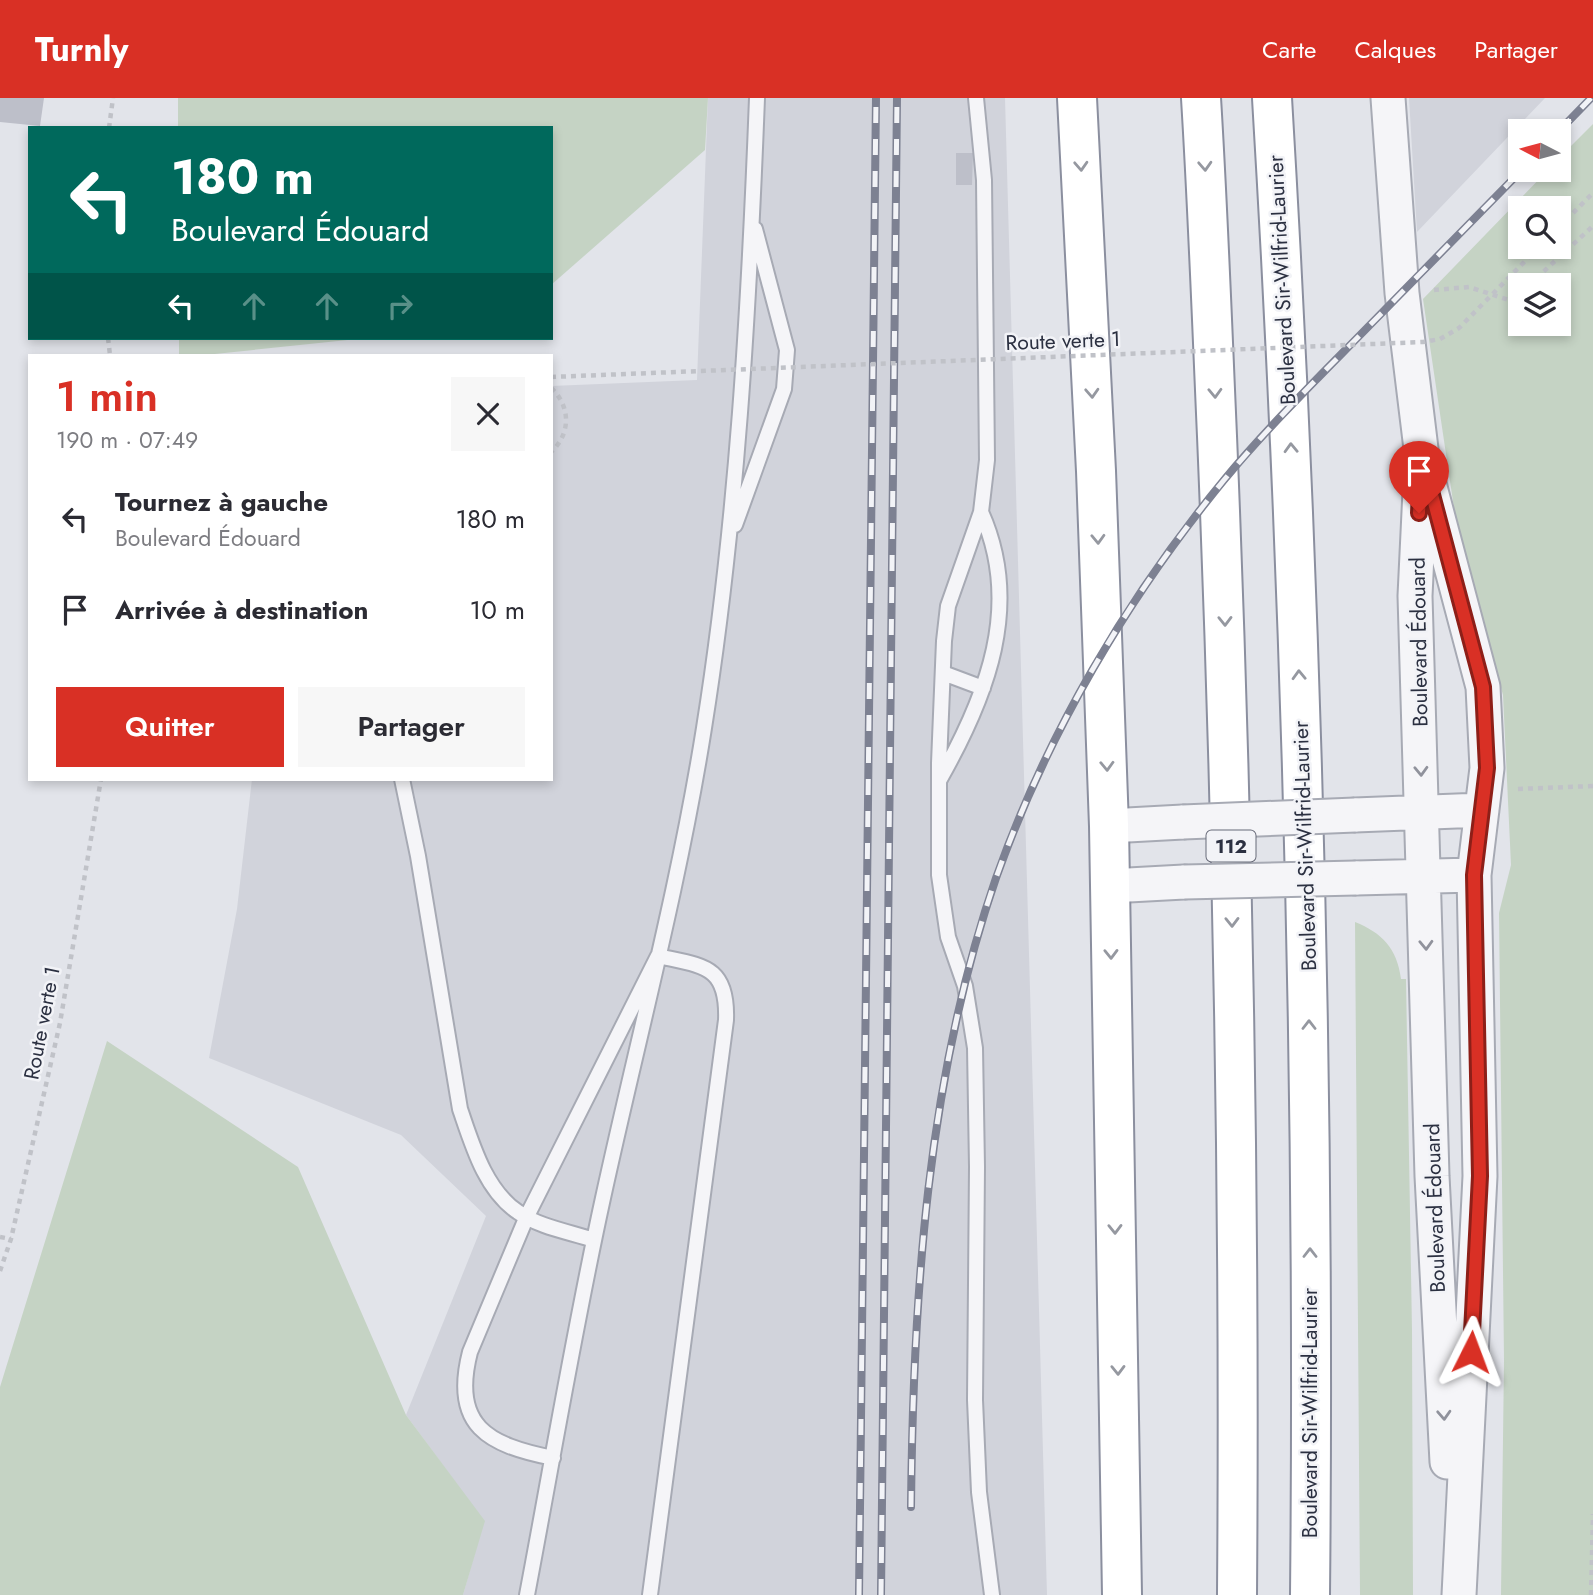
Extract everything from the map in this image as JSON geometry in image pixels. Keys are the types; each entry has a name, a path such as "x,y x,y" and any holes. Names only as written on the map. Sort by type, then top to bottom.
{"highway":[{"path":"1077,98 1096,458 1109,826 1122,1595"},
{"name":"112","path":"1201,98 1213,315 1231,831 1238,1247 1237,1595"},
{"name":"Boulevard Sir-Wilfrid-Laurier","path":"1272,98 1288,365 1309,982 1310,1595"}],"street":[{"path":"1388,98 1402,293 1422,457"},
{"name":"Boulevard Édouard","path":"1422,457 1483,687 1487,768 1474,875 1480,1176 1459,1595"},
{"name":"Boulevard Édouard","path":"1422,457 1415,596 1432,1176 1454,1595"},
{"path":"1109,826 1482,810"},
{"path":"1110,886 1474,875"}],"lane":[{"path":"527,1595 594,1240 690,812 704,729 727,546 740,393 757,98"},
{"path":"976,98 984,180 988,405 986,486 981,512 948,606 944,641 939,780 939,875 948,937 965,986 975,1048 975,1400 979,1492 992,1595"},
{"path":"727,546 784,389 787,350 751,214"},
{"path":"939,780 953,756 983,688 995,653 999,602 995,554 990,532 981,512"},
{"path":"943,673 983,688"},
{"path":"402,781 421,870 460,1109 472,1146 487,1176 501,1196 518,1212 594,1240"},
{"path":"553,1458 517,1451 478,1426 467,1410 464,1394 465,1371 470,1352 527,1216 658,956"},
{"path":"650,1595 726,1005 717,976 707,969 658,956"}],"path":[{"path":"109,126 113,98"},
{"path":"1571,215 1593,193"},
{"path":"1542,273 1593,226"},
{"name":"Route verte 1","path":"553,377 1423,342 1440,339 1459,328 1527,259"},
{"path":"1402,293 1469,287 1508,300"},
{"path":"553,390 561,397 567,415 564,436 553,450"},
{"name":"Route verte 1","path":"0,1271 11,1239 60,1023 101,781"},
{"path":"1509,790 1593,786"},
{"path":"0,1237 11,1239"},
{"path":"1591,1595 1593,1514"}],"shaded area":[{"path":"708,98 1005,98 1047,1595 463,1595 484,1521 406,1415 486,1216 401,1135 209,1058 237,909 252,781 553,781 553,386 697,380"},
{"path":"1409,98 1545,98 1525,119 1508,119 1508,137 1417,232"}],"green space":[{"path":"178,98 708,98 705,150 553,283 553,126 178,126"},
{"path":"1593,124 1593,1595 1501,1595 1504,1361 1499,913 1511,865 1503,695 1458,535 1423,299 1508,211 1508,259 1571,259 1571,196 1523,196 1536,182 1572,182 1572,145"},
{"path":"179,340 348,340 215,354 179,354"},
{"path":"1355,922 1373,931 1387,943 1396,959 1401,979 1406,979 1413,1595 1360,1595"},
{"path":"107,1041 298,1167 406,1415 485,1521 463,1595 0,1595 0,1387"}],"building":[{"path":"0,98 44,98 40,126 0,122"},
{"path":"956,153 973,153 972,185 956,185"}],"railway":[{"path":"859,1595 876,98"},
{"path":"881,1595 897,98"},
{"path":"1571,119 1591,98"},
{"path":"911,1507 915,1349 928,1189 939,1110 954,1031 973,954 1016,824 1065,720 1093,669 1188,525 1258,441 1510,182"}],"route":[{"path":"1419,513 1422,457 1483,687 1487,768 1474,875 1480,1176 1471,1352"}]}
